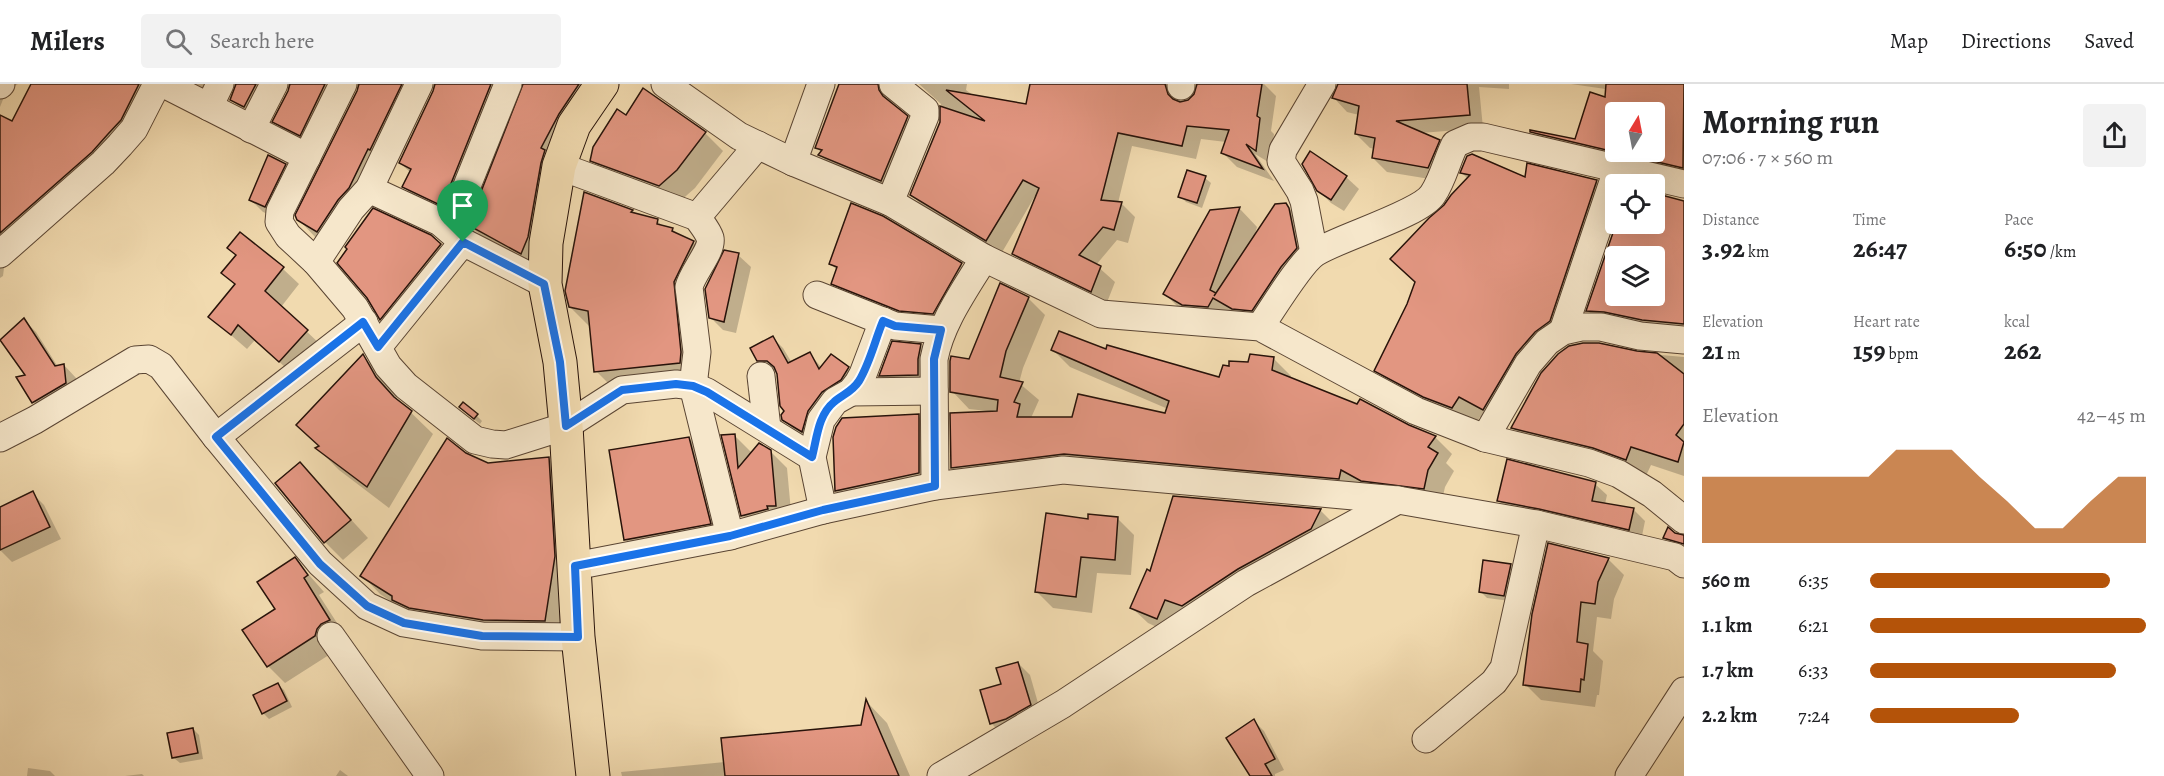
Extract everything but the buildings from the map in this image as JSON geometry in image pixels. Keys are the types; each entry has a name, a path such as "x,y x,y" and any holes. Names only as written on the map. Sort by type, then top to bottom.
{"main road":[{"path":"593,776 578,637 566,426 560,362 544,284 546,243 559,166 574,126 602,84"}],"street":[{"path":"0,254 103,163 120,145 134,129 157,84"},
{"path":"164,84 214,96 251,129 306,157"},
{"path":"251,129 274,84"},
{"path":"343,84 280,211 279,222 288,236 316,262 355,308 388,366 406,386 475,440 506,445 566,426 622,390 664,385 693,386 707,392 812,457"},
{"path":"316,262 351,209 369,189 419,84"},
{"path":"378,347 456,235 508,84"},
{"path":"665,84 739,136 793,162 890,202 984,258 1101,314 1260,327 1416,411 1485,438 1589,462 1619,474 1652,494 1684,520"},
{"path":"793,162 821,84"},
{"path":"890,202 925,116 925,110 893,84"},
{"path":"1314,254 1304,201 1281,161 1283,150 1322,84"},
{"path":"1260,327 1304,264 1314,254 1423,204 1433,196 1455,144 1471,137 1483,137 1684,184"},
{"path":"697,217 758,146"},
{"path":"559,166 697,217 711,240 691,278 689,287 697,352 693,386 730,536"},
{"path":"1563,331 1617,170"},
{"path":"369,189 440,222 456,235 544,284"},
{"path":"935,486 934,359 941,330 984,258"},
{"path":"817,295 895,326 941,330"},
{"path":"823,510 812,457 821,420 835,401 850,392 863,374 883,321"},
{"path":"216,437 363,322"},
{"path":"1485,438 1528,364 1547,342 1563,331 1581,327 1601,327 1640,336 1684,340"},
{"path":"0,438 35,420 135,360 150,359 161,366 320,564 367,606 404,623 482,636 578,637"},
{"path":"761,376 767,428"},
{"path":"850,392 934,392"},
{"path":"575,566 730,536 823,510 935,486 1063,470 1398,500 1536,524 1676,557 1684,564"},
{"path":"941,776 1063,704 1246,583 1398,500"},
{"path":"1426,739 1494,682 1504,668 1536,524"},
{"path":"331,636 430,776"},
{"path":"1629,776 1684,691"}],"route":[{"path":"463,242 544,284 560,362 566,426 622,390 653,385 693,386 707,392 812,457 821,420 835,401 850,392 858,383 883,321 895,326 941,330 934,359 935,486 823,510 730,536 575,566 578,637 482,636 404,623 367,606 320,564 216,437 363,322 378,347 463,242"}]}
